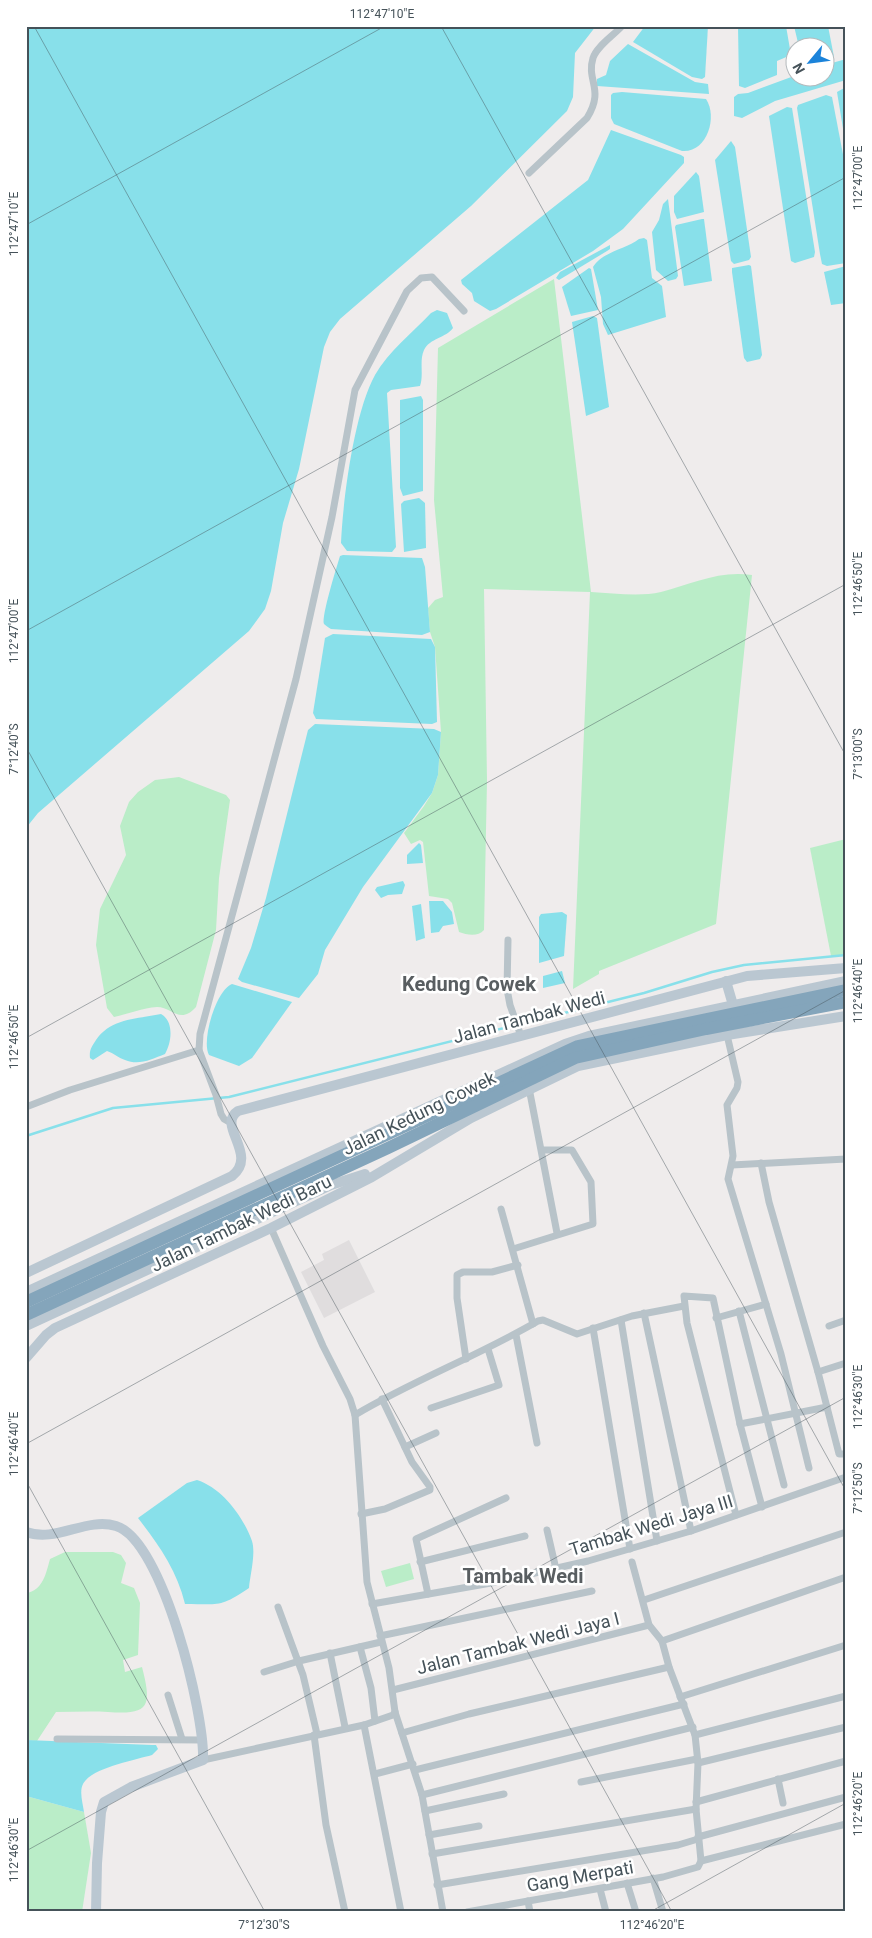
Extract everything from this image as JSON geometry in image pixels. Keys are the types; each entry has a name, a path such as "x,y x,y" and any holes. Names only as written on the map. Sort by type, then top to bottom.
{"highway":[{"name":"Jalan Kedung Cowek","path":"26,1302 578,1046 846,990"},
{"name":"Jalan Kedung Cowek","path":"26,1315 388,1148 575,1058 706,1029 846,1002"}],"street":[{"path":"529,172 587,118 594,107 596,97 592,65 593,58 622,26"},
{"path":"26,1272 232,1176 240,1168 242,1162 241,1154 231,1123 224,1119 199,1050 200,1034 296,679 332,517 355,390 392,324 404,298 417,281 426,276 432,277 464,311"},
{"path":"508,940 507,988 520,1032"},
{"name":"Jalan Tambak Wedi","path":"231,1123 233,1116 238,1111 520,1032 747,976 846,968"},
{"path":"726,981 733,1005"},
{"path":"26,1292 565,1044 589,1036 846,981"},
{"path":"809,1468 781,1354 730,1185 729,1175 732,1165 727,1105 737,1088 738,1082 727,1035 846,1016"},
{"name":"Jalan Tambak Wedi Baru","path":"26,1358 46,1335 55,1328 271,1228 372,1177 411,1152 529,1088 589,1062 727,1035"},
{"path":"26,1107 70,1090 199,1050"},
{"path":"529,1088 557,1234"},
{"path":"513,1249 557,1234 593,1225 591,1182 572,1150 542,1150"},
{"path":"26,1326 331,1185 359,1176 411,1152"},
{"path":"732,1165 846,1159"},
{"path":"761,1163 768,1202 818,1372 839,1454 846,1454"},
{"path":"501,1209 533,1324"},
{"path":"271,1228 323,1346 350,1400 355,1415 367,1582 393,1690 395,1712 422,1795 442,1910"},
{"path":"466,1359 456,1298 457,1275 463,1272 492,1272 518,1265"},
{"path":"736,1515 684,1306 684,1296 712,1297 740,1424 762,1507"},
{"path":"716,1318 766,1304"},
{"path":"355,1415 416,1381 488,1349 543,1320 575,1334 644,1313 684,1306"},
{"path":"739,1311 784,1485"},
{"path":"644,1313 691,1531"},
{"path":"621,1320 657,1541"},
{"path":"829,1326 846,1320"},
{"path":"593,1328 630,1549"},
{"path":"516,1334 537,1443"},
{"path":"431,1408 499,1385 488,1349"},
{"path":"818,1372 846,1363"},
{"path":"361,1514 385,1509 430,1490 430,1487 405,1447 382,1399"},
{"path":"740,1424 795,1415 827,1407"},
{"path":"405,1447 436,1433"},
{"name":"Tambak Wedi Jaya III","path":"372,1604 556,1569 691,1531 846,1477"},
{"path":"428,1594 416,1541 418,1537 506,1498"},
{"path":"26,1532 46,1535 98,1525 114,1525 133,1538 149,1561 167,1596 191,1681 203,1740 203,1760"},
{"path":"547,1530 556,1569"},
{"path":"644,1600 846,1532"},
{"path":"420,1562 524,1536"},
{"path":"632,1562 644,1600 649,1625 662,1641 669,1668 693,1726 698,1761 696,1805 700,1864"},
{"path":"662,1641 846,1578"},
{"path":"264,1672 299,1661 360,1647 380,1639 592,1591"},
{"path":"278,1607 299,1661 315,1735 326,1825 344,1912"},
{"name":"Jalan Tambak Wedi Jaya I","path":"393,1690 649,1625"},
{"path":"680,1697 846,1645"},
{"path":"360,1647 371,1688 375,1721"},
{"path":"330,1653 345,1727"},
{"path":"402,1733 469,1714 669,1668"},
{"path":"168,1695 182,1739"},
{"path":"695,1735 846,1696"},
{"path":"375,1774 414,1767 684,1704"},
{"path":"96,1912 97,1863 101,1812 104,1802 131,1787 203,1760 364,1724 395,1712"},
{"path":"364,1724 401,1912"},
{"path":"422,1795 693,1726"},
{"path":"581,1782 698,1761 846,1727"},
{"path":"57,1739 203,1740"},
{"path":"432,1854 696,1805 846,1761"},
{"path":"778,1780 783,1803"},
{"path":"424,1811 504,1794"},
{"path":"437,1885 678,1845 846,1798"},
{"name":"Gang Merpati","path":"467,1912 653,1878 846,1824"},
{"path":"429,1835 479,1826"},
{"path":"653,1878 663,1912"},
{"path":"628,1883 636,1912"},
{"path":"600,1889 606,1912"},
{"path":"528,1901 530,1912"}],"shaded area":[{"path":"349,1240 375,1292 324,1318 301,1272 324,1260 322,1254"}],"green space":[{"path":"554,279 591,592 644,594 661,592 728,574 752,575 716,924 599,971 599,974 573,989 590,592 484,589 487,781 484,930 482,932 472,935 459,932 452,903 448,899 429,896 423,842 420,840 411,844 404,833 432,793 438,775 441,732 435,647 430,632 428,608 435,600 443,597 434,500 438,348"},
{"path":"179,777 226,795 230,800 219,878 216,930 196,1007 185,1015 176,1014 157,1007 114,1017 107,1008 96,945 100,909 126,855 120,826 129,802 138,792 155,780"},
{"path":"846,839 846,955 831,956 810,848"},
{"path":"65,1552 113,1552 121,1555 126,1563 121,1583 134,1588 140,1603 138,1655 123,1660 125,1672 142,1667 147,1699 140,1709 132,1712 56,1712 37,1741 26,1740 26,1593 32,1592 40,1585 50,1559"},
{"path":"410,1563 414,1579 386,1587 381,1571"},
{"path":"26,1796 84,1812 91,1853 82,1912 26,1912"}],"water":[{"path":"26,26 596,26 575,53 573,97 567,111 471,206 340,319 330,332 324,347 299,469 283,523 271,591 265,609 249,631 38,813 26,828"},
{"path":"645,26 708,26 705,77 702,79 692,77 633,42"},
{"path":"738,26 786,26 788,38 784,38 784,58 777,61 777,75 745,88 739,86"},
{"path":"794,26 828,26 830,38 797,38"},
{"path":"628,44 695,82 708,84 709,94 597,86 597,79 606,75 610,61"},
{"path":"846,59 846,80 834,84 834,62"},
{"path":"784,80 784,88 819,88 775,101 742,118 734,116 734,97 738,94 748,93"},
{"path":"846,87 846,147 837,92"},
{"path":"622,92 706,99 711,115 708,132 704,140 691,150 682,151 614,124 611,118 611,95"},
{"path":"826,95 832,97 846,170 846,263 827,266 822,264 820,254 797,108 798,105"},
{"path":"787,107 792,108 815,252 814,257 795,263 791,261 769,116"},
{"path":"611,130 681,155 684,157 684,163 623,229 593,251 496,309 490,311 474,301 472,293 462,284 461,280 588,180"},
{"path":"731,141 735,147 751,257 749,260 734,264 731,261 715,160"},
{"path":"696,172 699,176 704,212 677,219 674,212 674,196"},
{"path":"668,199 678,276 676,279 668,281 656,270 652,232 659,220 663,204"},
{"path":"704,219 712,281 684,286 675,227 676,225"},
{"path":"644,238 647,240 652,278 662,286 666,317 608,335 603,324 601,297 593,267 608,254"},
{"path":"610,245 610,249 607,251 559,280 556,278 560,272"},
{"path":"751,266 762,355 760,359 747,362 744,358 732,268"},
{"path":"846,266 846,303 831,305 824,272"},
{"path":"589,268 591,269 598,310 571,316 562,287"},
{"path":"437,310 447,313 453,328 430,343 424,350 420,386 391,390 387,393 396,547 392,552 347,551 341,543 347,481 361,411 368,391 375,375 387,358 431,313"},
{"path":"593,316 597,318 609,407 586,416 572,322"},
{"path":"421,396 423,400 423,491 403,496 400,488 400,400"},
{"path":"419,498 425,503 426,548 404,552 401,504 404,501"},
{"path":"340,556 422,558 425,567 430,632 422,635 331,629 325,625 325,612 330,591"},
{"path":"333,634 431,639 435,647 437,722 432,724 316,719 313,713 325,638"},
{"path":"315,724 434,729 441,732 438,775 432,793 363,887 325,950 318,974 299,998 242,982 238,979 251,948 266,898 308,730"},
{"path":"419,843 421,845 423,863 407,864 407,855"},
{"path":"403,881 405,885 402,894 388,895 381,898 375,890 377,887"},
{"path":"429,901 443,901 452,912 454,924 443,926 439,932 431,933"},
{"path":"421,904 425,938 416,941 412,906"},
{"path":"562,912 567,915 564,956 539,963 539,917 541,914"},
{"path":"562,971 565,983 543,988 543,976"},
{"path":"232,984 292,1002 252,1058 239,1066 209,1055 207,1048 209,1028 216,1005 226,988"},
{"path":"161,1014 165,1017 170,1027 169,1044 165,1054 140,1062 130,1062 107,1051 93,1060 90,1058 90,1050 93,1044 109,1027 117,1023"},
{"path":"197,1480 215,1489 230,1504 243,1522 253,1546 249,1588 231,1599 218,1604 185,1604 172,1569 160,1548 138,1518 187,1483"},
{"path":"26,1740 156,1745 158,1749 152,1755 114,1765 88,1778 83,1784 81,1791 84,1812 26,1796"}],"waterway":[{"path":"26,1136 113,1108 229,1097 644,993 712,972 744,965 846,955"}],"district":[{"name":"Kedung Cowek","path":"469,984"},
{"name":"Tambak Wedi","path":"523,1576"}]}
